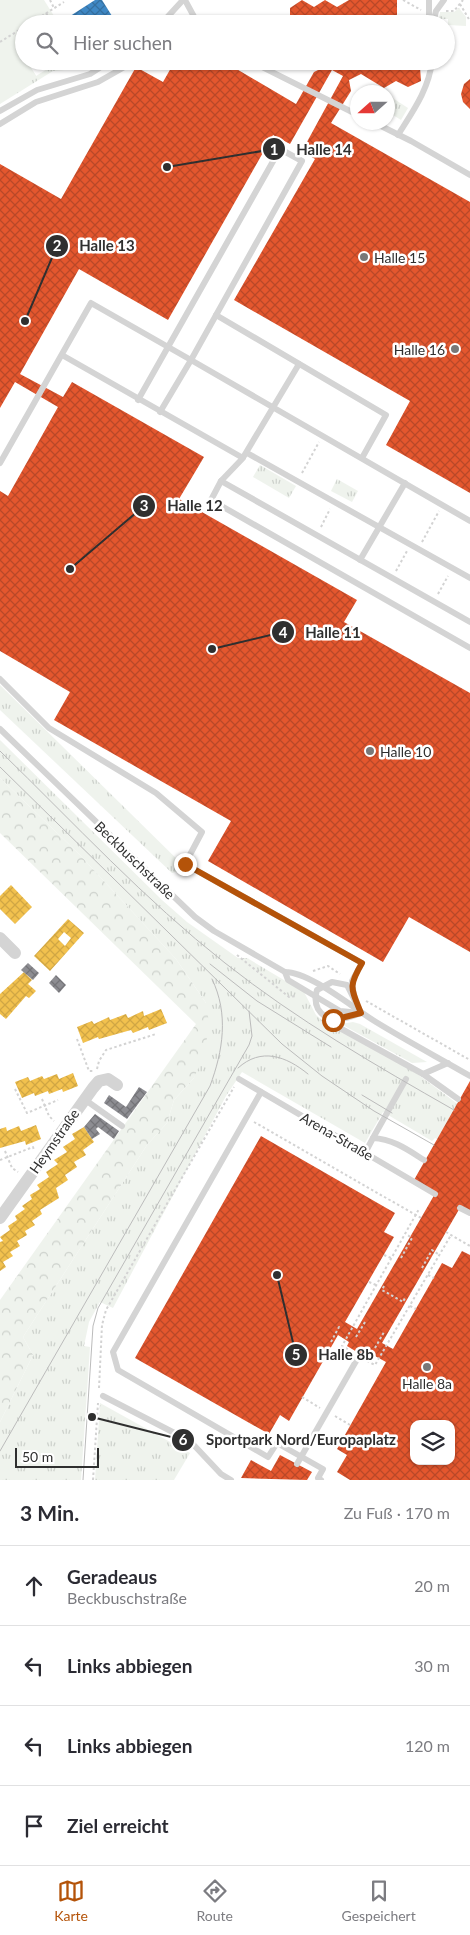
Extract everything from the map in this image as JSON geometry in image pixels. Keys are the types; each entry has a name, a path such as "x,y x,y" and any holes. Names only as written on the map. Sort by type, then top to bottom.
{"street":[{"path":"0,938 15,953"},
{"name":"Heymstraße","path":"0,1218 84,1099 100,1081 108,1079 117,1084"}],"lane":[{"path":"170,15 184,0 193,15"},
{"path":"429,0 429,15"},
{"path":"435,15 444,0"},
{"path":"0,111 37,90 90,74 96,70"},
{"path":"0,124 36,102 91,84 118,70"},
{"path":"268,70 350,111"},
{"path":"398,135 422,95 430,78 431,70"},
{"path":"388,130 470,175"},
{"path":"138,400 280,149 302,161 160,412"},
{"path":"0,463 91,303 470,521"},
{"path":"216,315 386,415 362,458"},
{"path":"62,354 160,412 245,455 298,479 470,578"},
{"path":"299,364 245,455 221,481 211,500 470,648"},
{"path":"221,481 470,622"},
{"path":"360,560 381,528 405,483"},
{"path":"0,679 50,728 156,793 202,832 185,864 362,963 352,981 354,997"},
{"name":"Beckbuschstraße","path":"0,729 195,917 214,931 285,972 292,972 322,986 332,982 342,983 347,986 354,997 361,1013 340,1011 288,980 285,972"},
{"path":"458,1099 423,1074 338,1027 333,1020 323,1016 316,1005 315,996 317,990 322,986 361,1013 470,1076"},
{"path":"333,1020 361,1013"},
{"path":"423,1074 448,1063"},
{"name":"Arena-Straße","path":"239,1079 435,1194"},
{"path":"365,1153 406,1079"},
{"path":"261,1092 113,1352 118,1370 268,1457 277,1442 323,1468 318,1478 322,1480"},
{"path":"84,1099 122,1126"},
{"path":"373,1138 394,1142 424,1160"},
{"path":"460,1208 470,1213"},
{"path":"297,1464 359,1356"},
{"path":"103,1396 190,1441 220,1474 231,1480"}],"path":[{"path":"50,0 54,8"},
{"path":"43,15 64,2"},
{"path":"460,4 470,21"},
{"path":"0,42 15,33"},
{"path":"298,479 322,436"},
{"path":"316,535 335,500"},
{"path":"418,549 443,505"},
{"path":"392,578 410,544"},
{"path":"434,601 453,568"},
{"path":"232,950 244,962 289,997 297,997 300,991"},
{"path":"309,977 313,970 328,966 346,978 366,1001 470,1060"},
{"path":"77,1039 89,1071 94,1072 106,1050 156,1034"},
{"path":"93,1480 102,1325 106,1310 239,1079"},
{"path":"15,1089 27,1113 58,1100"},
{"path":"42,1099 49,1116 63,1129"},
{"path":"247,1117 421,1218"},
{"path":"0,1160 33,1147 41,1160"},
{"path":"5,1151 12,1168 27,1179"},
{"path":"342,1346 419,1209"},
{"path":"446,1232 470,1246"},
{"path":"401,1258 412,1238 405,1234"},
{"path":"375,1365 451,1235"},
{"path":"422,1268 432,1250 439,1255"},
{"path":"384,1255 391,1258"},
{"path":"428,1275 434,1278"},
{"path":"369,1282 376,1285"},
{"path":"384,1286 382,1290 392,1296 403,1302 405,1298"},
{"path":"410,1306 416,1309"},
{"path":"356,1337 365,1322"},
{"path":"331,1342 339,1327 342,1329"},
{"path":"375,1348 384,1332"}],"green space":[{"path":"0,0 44,0 53,15 15,15 15,70 32,70 37,77 0,101"},
{"path":"459,8 466,17 466,26 455,25 455,15 440,15 440,12 454,12"},
{"path":"28,70 32,70 36,76 46,70 64,70 53,71 0,104 0,88"},
{"path":"395,100 408,108 401,120 395,116"},
{"path":"260,465 296,486 289,498 253,477"},
{"path":"337,479 358,491 352,502 331,491"},
{"path":"0,685 187,869 172,873 0,710"},
{"path":"0,740 162,900 187,922 238,958 247,958 304,992 316,1015 323,1021 408,1067 459,1105 439,1140 435,1138 432,1141 383,1112 365,1143 242,1072 226,1096 113,1308 100,1302 89,1322 84,1346 90,1347 81,1480 0,1480 0,1422 33,1355 23,1337 147,1145 167,1123 174,1100 194,1078 206,1003 176,959 79,854 0,778"},
{"path":"0,778 79,854 176,959 206,1003 209,1023 205,1052 194,1078 174,1100 167,1123 147,1145 23,1337 33,1355 0,1422 0,1300 196,1024 0,833"},
{"path":"353,1022 360,1024 427,1062 412,1063 341,1024"},
{"path":"100,1403 190,1453 174,1480 95,1480"}],"building: Wohnen":[{"path":"11,885 32,907 15,924 0,909 0,896"},
{"path":"68,919 84,933 50,971 34,956","holes":["64,932 71,938 65,946 58,939"]},
{"path":"24,972 32,980 28,984 36,991 29,998 26,996 6,1019 0,1014 0,994"},
{"path":"161,1009 167,1023 149,1030 148,1027 133,1033 131,1030 99,1039 98,1037 83,1043 77,1027 92,1021 94,1024 109,1017 110,1020 126,1014 128,1018 143,1011 144,1016"},
{"path":"73,1073 78,1086 63,1092 62,1089 49,1094 48,1091 35,1096 34,1093 22,1098 15,1082 28,1077 30,1081 42,1076 44,1079 57,1074 59,1079"},
{"path":"36,1125 41,1139 26,1145 25,1141 0,1148 0,1129 6,1127 7,1131 19,1126 21,1131"},
{"path":"84,1127 94,1142 83,1150 86,1155 74,1162 77,1167 65,1175 68,1180 56,1188 59,1198 40,1210 42,1214 32,1221 35,1225 25,1231 27,1235 17,1241 20,1246 10,1252 13,1256 3,1262 6,1267 0,1271 0,1242 3,1241 0,1237 10,1230 8,1226 17,1220 15,1216 25,1209 22,1206 32,1199 30,1195 40,1189 37,1185 49,1177 46,1172 58,1164 54,1160 67,1152 63,1147 75,1139 72,1134"}],"building: Handel":[{"path":"302,0 314,7 325,0 337,7 349,0 397,0 397,15 290,15 290,8"},
{"path":"134,70 141,70 163,82 170,70 238,70 296,104 314,72 318,70 332,70 290,144 273,135 168,320 79,269 20,374 63,397 72,382 204,457 179,499 357,600 344,622 470,693 470,952 409,917 383,962 208,861 231,821 54,720 70,692 0,651 0,491 8,496 58,407 15,382 0,408 0,164 61,199"},
{"path":"332,70 420,70 421,81 408,87 396,81 389,85 379,85 361,74 349,80 350,93 331,123 470,202 470,493 386,445 410,401 234,300 315,159 302,151 343,76"},
{"path":"470,79 470,109 463,102 461,94 464,84"},
{"path":"470,1081 470,1211 461,1206 382,1343 393,1349 442,1263 452,1268 462,1251 470,1255 470,1480 350,1480 337,1472 347,1455 337,1449 386,1362 375,1356 372,1361 347,1346 349,1342 338,1335 289,1421 280,1415 269,1434 135,1358 261,1136 395,1213 384,1232 394,1237 345,1322 357,1329 436,1192 414,1180"},
{"path":"280,1455 312,1472 307,1480 241,1478 251,1460 271,1471"}],"building: Schulen":[{"path":"95,0 102,0 111,15 72,15"}],"building: Industrie":[{"path":"28,963 39,973 33,980 21,970"},
{"path":"56,975 66,985 59,993 49,983"},
{"path":"139,1087 147,1092 127,1119 104,1103 109,1095 126,1107"},
{"path":"95,1114 119,1131 114,1139 98,1127 96,1129 100,1134 92,1139 84,1127"}],"tram line":[{"path":"0,751 138,887 195,939 225,963 308,1023 454,1110"},
{"path":"0,767 282,1044 322,1076 374,1111 434,1145"},
{"path":"210,964 257,1001 331,1047"},
{"path":"0,1451 210,1086 215,1073 222,1032 221,1006 212,979"},
{"path":"83,1480 93,1326 98,1308 249,1045 252,1036 249,1011"},
{"path":"238,1068 247,1061 264,1056 273,1056 291,1063 308,1074"},
{"path":"362,1095 392,1113"}],"place":[{"name":"Halle 14","path":"167,167"},
{"name":"Halle 15","path":"364,257"},
{"name":"Halle 13","path":"25,321"},
{"name":"Halle 16","path":"455,349"},
{"name":"Halle 12","path":"70,569"},
{"name":"Halle 11","path":"212,649"},
{"name":"Halle 10","path":"370,751"},
{"name":"Halle 8b","path":"277,1275"},
{"name":"Halle 8a","path":"427,1367"},
{"name":"Sportpark Nord/Europaplatz","path":"92,1417"}],"route":[{"path":"185,864 362,963 352,981 354,997 361,1013 333,1020"}]}
